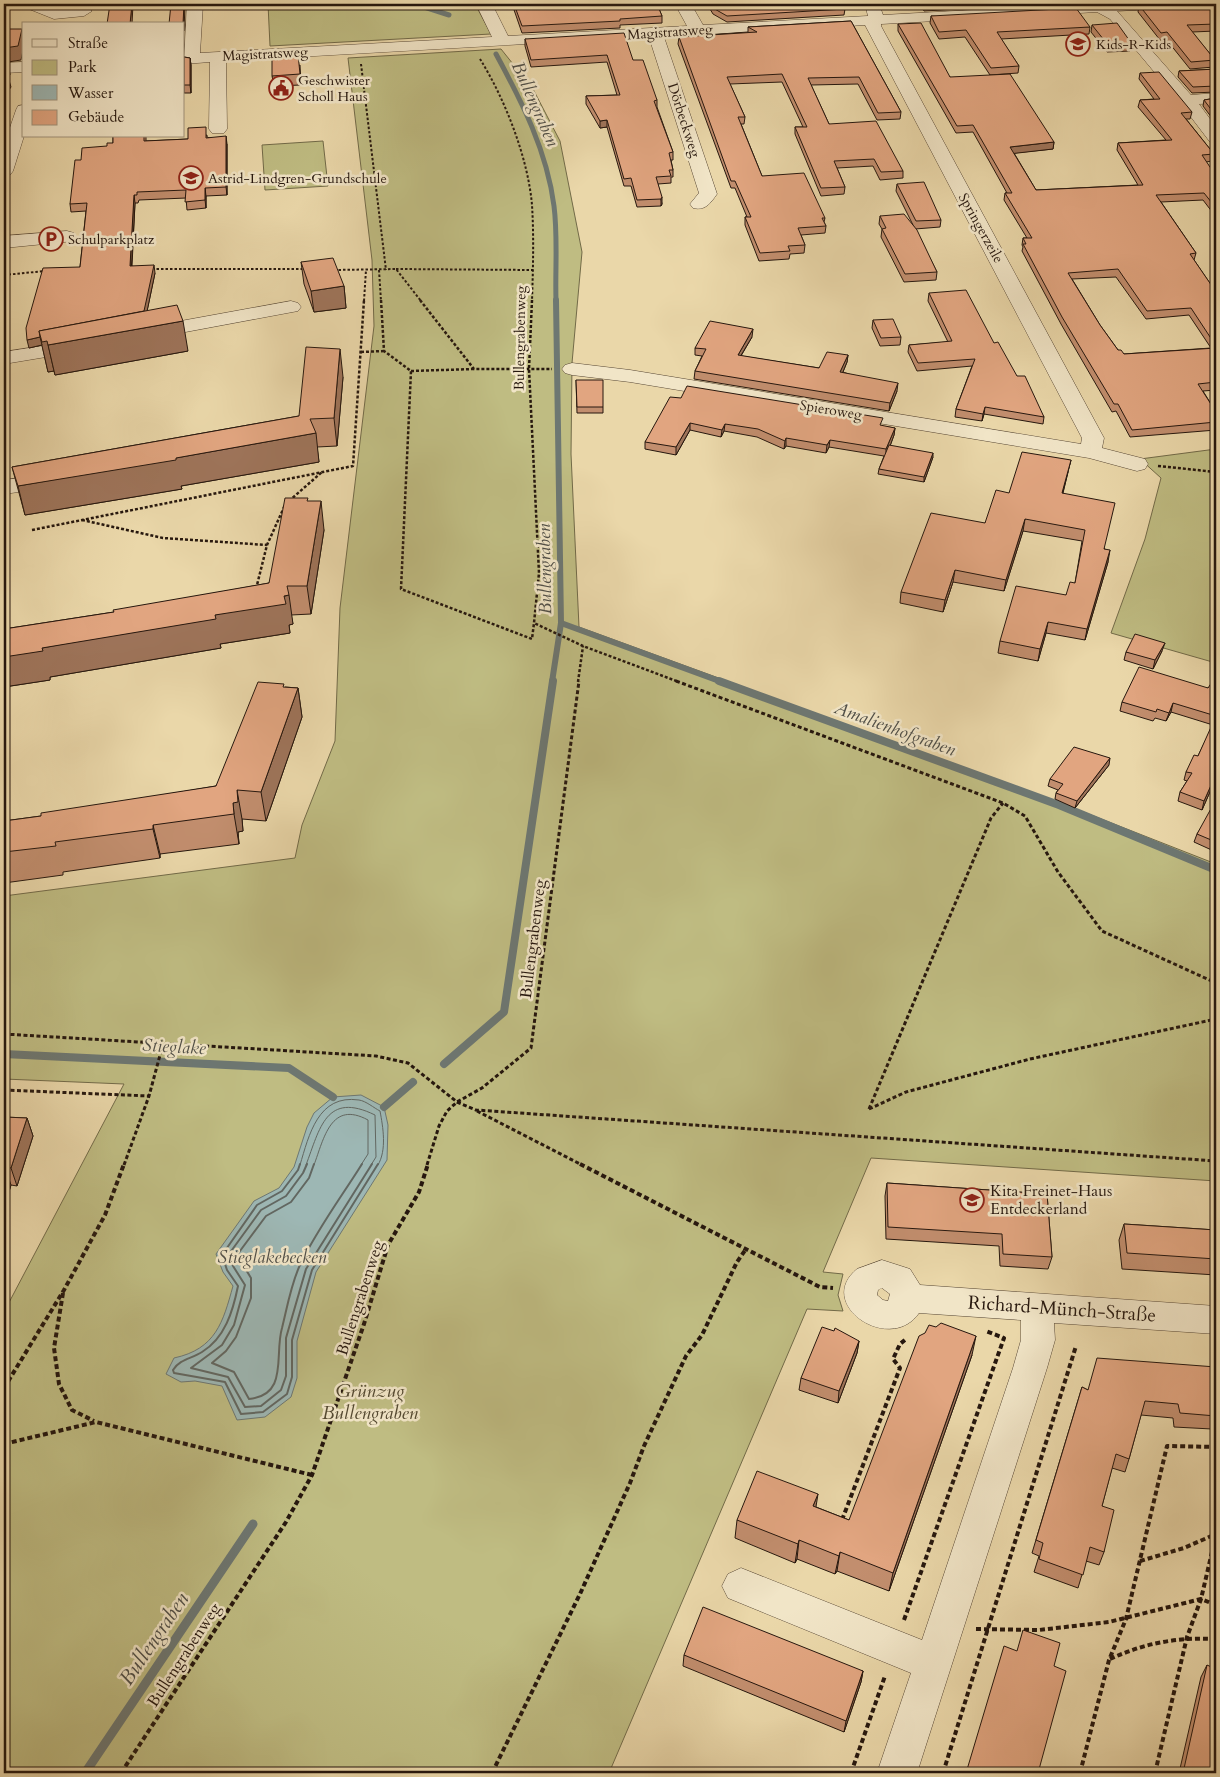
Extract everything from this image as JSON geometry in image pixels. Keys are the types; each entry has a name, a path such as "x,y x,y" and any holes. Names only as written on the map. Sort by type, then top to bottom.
{"street":[{"path":"29,4 59,19 86,7"},
{"path":"188,59 195,4"},
{"path":"484,4 502,42"},
{"path":"683,4 697,29"},
{"name":"Magistratsweg","path":"188,59 655,33 873,12 1155,4"},
{"path":"1097,5 1115,16 1187,100 1216,138"},
{"path":"74,22 86,7"},
{"name":"Springerzeile","path":"873,12 873,26 1093,438 1090,452"},
{"name":"Dörbeckweg","path":"655,33 708,194 699,204"},
{"path":"218,57 218,129"},
{"path":"4,68 22,67"},
{"path":"1187,100 1216,98"},
{"path":"4,171 22,116"},
{"path":"4,242 67,237"},
{"path":"126,338 291,306"},
{"path":"4,358 96,343"},
{"name":"Spieroweg","path":"572,369 630,376 1090,452 1137,464"},
{"path":"4,487 76,477"},
{"name":"Richard-Münch-Straße","path":"908,1298 1216,1320"},
{"path":"897,1773 1030,1368 1038,1340 1037,1307"},
{"path":"741,1586 894,1648 938,1646"}],"path":[{"name":"Bullengrabenweg","path":"411,371 401,589 532,639 539,573 529,369 533,270 532,204 526,169 519,144 490,75 474,52"},
{"path":"360,56 386,270"},
{"path":"396,269 533,270"},
{"path":"32,530 79,519 353,466 366,270"},
{"path":"379,270 384,352"},
{"path":"361,352 384,352 411,371 474,369"},
{"path":"1137,464 1216,472"},
{"path":"254,596 267,545 283,507 323,472"},
{"path":"79,519 163,538 267,545"},
{"path":"534,624 583,646 1003,803 1025,816 1058,872 1102,931 1216,983"},
{"name":"Bullengrabenweg","path":"121,1773 286,1522 312,1475 364,1324 388,1245 419,1192 439,1126 446,1111 457,1102 482,1088 532,1048 583,646"},
{"path":"1003,803 991,818 869,1110 906,1092 1030,1059 1216,1019"},
{"path":"4,1034 376,1056 408,1063 457,1102 820,1287 841,1289"},
{"path":"4,1388 64,1290 105,1215 149,1096 163,1044"},
{"path":"4,1090 149,1096"},
{"path":"476,1110 1216,1161"},
{"path":"492,1773 539,1679 568,1615 580,1594 682,1365 702,1335 734,1268 746,1249"},
{"path":"64,1290 54,1348 59,1384 72,1410 96,1422 312,1475"},
{"path":"851,1773 1004,1338"},
{"path":"943,1773 1076,1346"},
{"path":"834,1517 842,1520 900,1368 893,1359 896,1352"},
{"path":"4,1444 96,1422"},
{"path":"1080,1773 1109,1660 1126,1619 1167,1446 1216,1447"},
{"path":"1140,1560 1184,1548 1216,1535"},
{"path":"1155,1773 1187,1638 1201,1599 1216,1535"},
{"path":"938,1646 987,1630 1039,1630 1126,1619 1163,1607 1201,1599 1216,1605"},
{"path":"1109,1660 1143,1645 1168,1638 1216,1639"}],"green space":[{"path":"268,4 475,4 491,34 270,46"},
{"name":"Grünzug Bullengraben","path":"501,49 533,89 560,141 582,252 572,363 571,454 579,627 1058,802 1216,864 1216,1181 871,1158 823,1272 843,1274 838,1295 843,1311 807,1309 609,1773 4,1773 4,1312 124,1084 4,1079 4,896 295,858 302,825 335,741 340,608 374,326 372,260 348,58"},
{"path":"323,141 328,186 265,190 262,145"},
{"path":"1216,449 1216,663 1111,633 1145,539 1161,478 1140,459"}],"water":[{"name":"Stieglakebecken","path":"361,1095 384,1107 388,1125 387,1160 316,1272 297,1341 297,1378 291,1397 265,1417 237,1420 222,1386 195,1381 181,1382 166,1374 174,1358 200,1348 216,1332 233,1286 223,1272 216,1254 254,1201 279,1188 294,1167 307,1127 314,1113 333,1097"}],"building":[{"path":"110,4 132,4 130,22 107,22"},
{"path":"171,4 184,4 183,22 169,22"},
{"path":"514,4 657,4 662,16 620,19 620,21 522,26"},
{"path":"711,4 842,4 845,9 727,16 713,8"},
{"path":"1216,4 1216,24 1187,25 1215,60 1191,62 1167,32 1161,33 1139,5"},
{"path":"1076,8 1090,27 997,32 1019,66 991,68 966,30 939,32 931,16"},
{"path":"851,21 901,112 878,113 859,77 808,78 829,124 876,121 903,171 881,172 874,159 834,161 845,187 821,188 795,127 807,127 782,74 727,77 745,117 738,117 762,176 804,173 825,218 822,218 826,226 798,228 805,245 788,246 790,251 760,253 745,217 751,217 735,181 731,181 679,37 757,32 748,27"},
{"path":"921,23 950,77 1010,74 1054,142 1010,147 1036,190 1143,185 1118,143 1172,140 1140,100 1160,99 1140,73 1159,72 1192,112 1181,113 1214,154 1202,155 1216,176 1216,208 1204,193 1156,195 1196,253 1190,254 1216,292 1216,346 1191,308 1147,311 1118,269 1068,273 1100,325 1118,350 1121,350 1124,354 1216,348 1216,382 1198,384 1216,412 1216,422 1132,430 1118,404 1114,404 1062,317 1023,244 1026,244 1023,238 1032,238 1005,193 1012,193 973,125 957,126 898,24"},
{"path":"1117,23 1132,44 1108,45 1092,25"},
{"path":"4,29 22,29 18,46 4,48"},
{"path":"624,33 633,60 643,60 657,100 654,101 673,152 669,153 673,170 669,170 671,176 656,177 661,199 637,200 631,178 624,179 607,120 600,121 586,96 620,95 607,55 531,60 525,39"},
{"path":"298,54 300,74 272,76 272,56"},
{"path":"185,57 190,58 190,85 185,85"},
{"path":"1216,69 1216,86 1193,87 1179,71"},
{"path":"1216,98 1216,112 1213,112 1204,100"},
{"path":"206,127 206,138 226,136 226,187 205,188 205,200 185,202 186,190 137,192 137,195 134,195 130,266 154,265 144,311 39,331 40,337 27,340 26,328 43,268 80,267 87,203 70,204 75,160 81,160 82,148 107,146 107,143 113,143 113,138 144,138 144,141 188,139 188,128"},
{"path":"924,182 941,220 916,221 897,184"},
{"path":"904,214 917,230 937,272 905,274 882,229 886,228 880,216"},
{"path":"333,258 344,286 311,291 301,262"},
{"path":"966,290 994,343 998,342 1017,376 1025,376 1044,417 985,407 983,414 956,409 975,359 918,363 909,345 952,341 929,293"},
{"path":"177,305 183,321 48,345 47,341 42,342 39,331"},
{"path":"893,319 901,337 881,338 873,320"},
{"path":"710,321 753,329 738,355 819,368 827,352 848,355 840,372 898,383 890,403 695,371 706,349 695,348"},
{"path":"306,347 340,349 334,418 310,419 316,433 176,458 176,460 18,486 12,467 299,416"},
{"path":"576,380 603,380 603,407 577,407"},
{"path":"687,386 883,418 880,425 895,428 886,449 830,440 827,445 786,438 785,441 758,429 725,424 722,430 690,423 676,447 645,442 670,397 681,398"},
{"path":"889,445 933,453 924,477 879,469"},
{"path":"1022,452 1071,460 1062,493 1115,503 1104,549 1110,550 1087,629 1048,622 1040,649 1000,641 1016,586 1066,595 1070,582 1075,583 1085,530 1025,519 1006,580 955,570 945,600 901,592 931,513 985,523 996,490 1009,493"},
{"path":"285,498 308,498 307,501 321,501 307,586 287,586 289,595 284,596 286,604 215,615 216,619 42,648 43,651 4,657 4,629 114,612 113,610 269,583"},
{"path":"1135,634 1165,643 1155,660 1126,652"},
{"path":"1139,667 1208,688 1212,682 1216,683 1216,716 1173,703 1169,713 1157,709 1156,712 1122,702"},
{"path":"258,682 284,684 283,687 298,688 261,792 237,790 238,802 233,803 234,814 153,825 153,829 55,842 56,846 4,852 4,821 41,816 41,813 216,786"},
{"path":"1216,716 1216,774 1204,801 1180,792 1192,773 1186,772 1194,755 1198,756"},
{"path":"1074,747 1110,758 1077,801 1056,793 1063,784 1050,779"},
{"path":"1213,805 1216,806 1216,842 1197,834"},
{"path":"4,1117 27,1118 11,1168 5,1167 4,1171"},
{"path":"887,1183 1047,1194 1052,1257 1003,1254 1002,1234 888,1227"},
{"path":"1124,1224 1216,1230 1216,1259 1127,1253"},
{"path":"941,1323 976,1336 893,1573 840,1552 839,1556 799,1540 798,1544 737,1520 757,1471 818,1494 813,1506 849,1520 919,1336 925,1333 929,1325 936,1327"},
{"path":"822,1327 834,1331 835,1328 859,1341 839,1391 801,1378"},
{"path":"1097,1358 1216,1367 1216,1416 1180,1413 1178,1404 1145,1401 1129,1459 1116,1454 1102,1506 1114,1510 1104,1552 1090,1547 1083,1575 1039,1559 1043,1543 1036,1540 1082,1387 1088,1390"},
{"path":"703,1607 863,1671 846,1721 684,1655"},
{"path":"1023,1630 1060,1643 1054,1666 1066,1671 1038,1773 966,1773 1004,1646 1017,1651"},
{"path":"1207,1665 1216,1669 1216,1773 1183,1773"}],"waterway":[{"name":"Bullengraben","path":"415,4 449,15"},
{"name":"Bullengraben","path":"496,54 532,127 551,186 556,230 556,300"},
{"name":"Bullengraben","path":"556,300 561,623"},
{"name":"Bullengraben","path":"552,682 561,623"},
{"name":"Amalienhofgraben","path":"561,623 722,682"},
{"name":"Bullengraben","path":"444,1064 504,1012 553,681"},
{"name":"Amalienhofgraben","path":"719,681 1059,805 1216,870"},
{"name":"Stieglake","path":"4,1054 289,1068 333,1097"},
{"name":"Bullengraben","path":"384,1107 413,1082"},
{"name":"Bullengraben","path":"85,1773 253,1524"}],"place":[{"name":"Kids-R-Kids","path":"1078,44"},
{"name":"Geschwister Scholl Haus","path":"281,88"},
{"name":"Astrid-Lindgren-Grundschule","path":"191,178"},
{"name":"Schulparkplatz","path":"51,239"},
{"name":"Kita Freinet-Haus Entdeckerland","path":"972,1200"}]}
